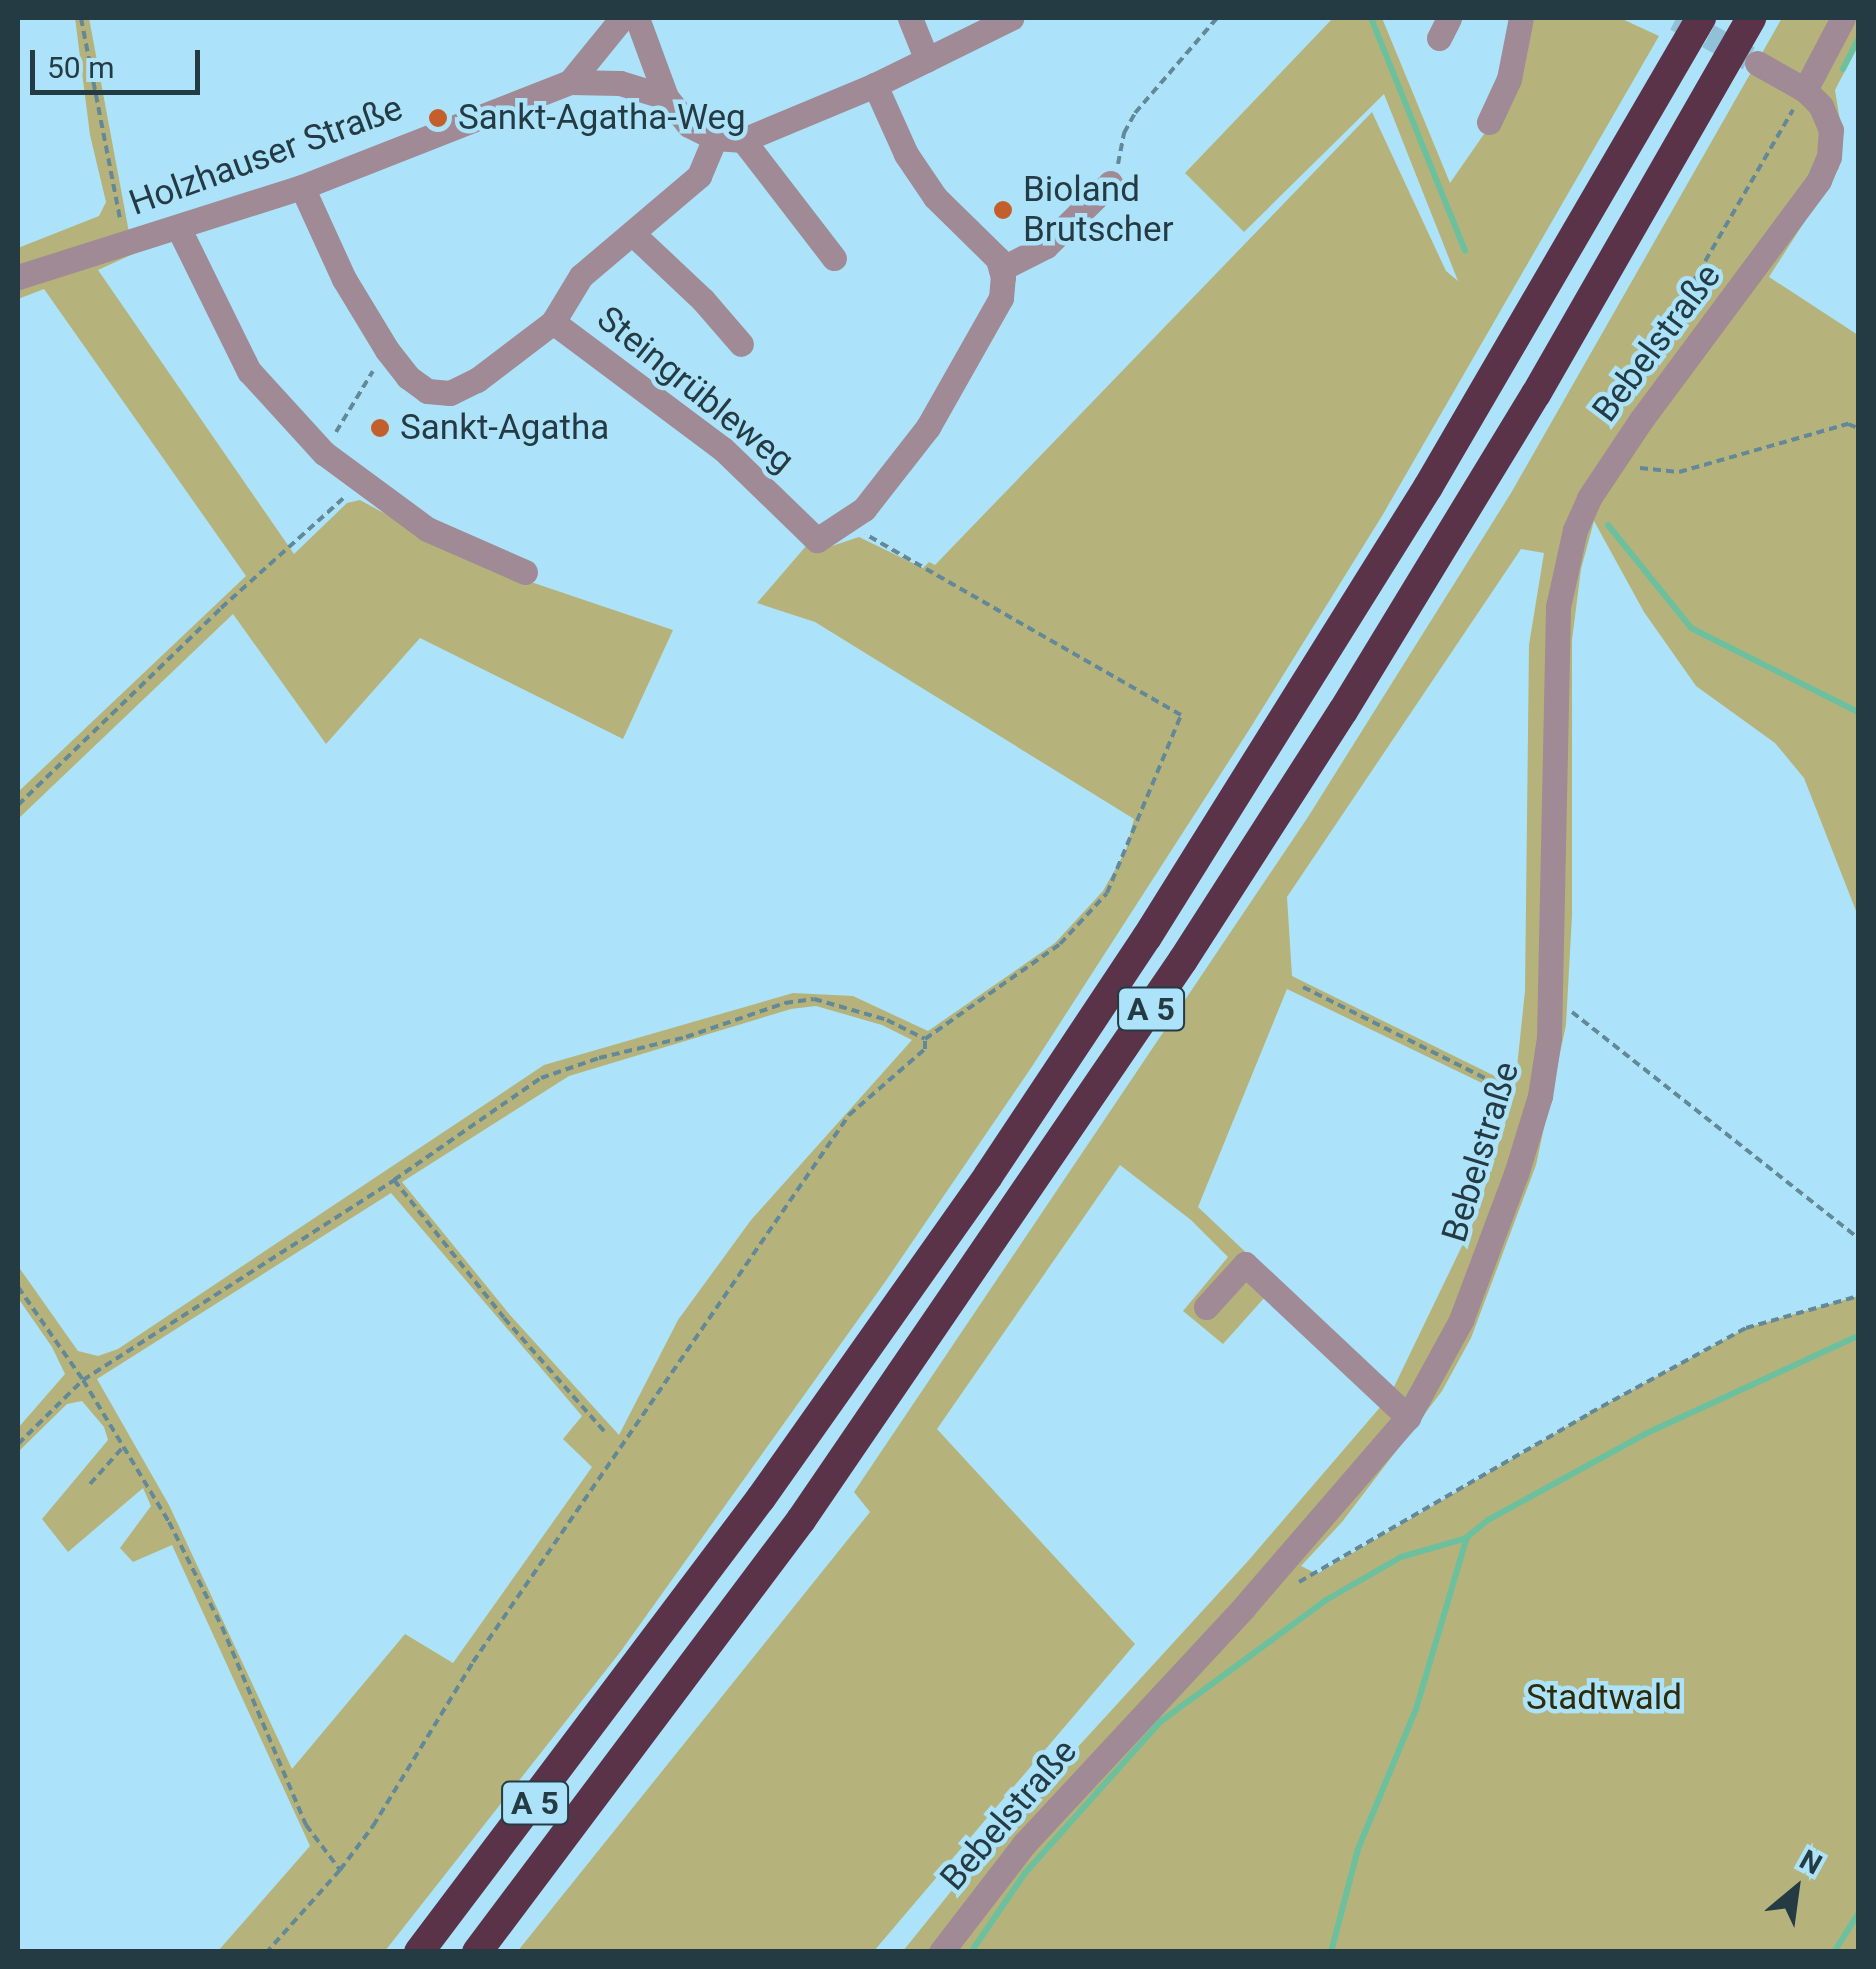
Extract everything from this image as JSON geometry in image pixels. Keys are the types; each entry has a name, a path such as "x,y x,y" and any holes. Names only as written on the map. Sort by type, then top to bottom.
{"highway":[{"name":"A 5","path":"420,1952 762,1498 988,1176 1147,937 1437,472 1701,18"},
{"name":"A 5","path":"477,1952 801,1520 1183,960 1343,711 1526,411 1752,18"}],"street":[{"name":"Holzhauser Straße","path":"18,277 302,187 570,82 622,18"},
{"path":"637,18 666,97 690,125 715,138 742,140 875,85 1011,18"},
{"path":"910,18 927,60"},
{"path":"1489,122 1509,79 1522,18"},
{"path":"1757,63 1805,90 1843,18"},
{"path":"570,82 620,84 666,97"},
{"path":"839,521 864,509 928,427 1001,298 998,258 935,196 906,154 875,85"},
{"name":"Bebelstraße","path":"941,1952 1025,1843 1232,1620 1408,1417 1461,1320 1538,1103 1551,998 1558,606 1574,530 1610,466 1819,180 1830,157 1831,130 1821,106 1805,90"},
{"path":"302,187 344,280 386,350 408,377 426,391 450,393 478,380 553,322 581,276 699,176 715,138"},
{"path":"742,140 834,258"},
{"path":"1001,270 1046,246 1110,183"},
{"path":"178,227 250,371 324,453 360,484 427,528 526,572"},
{"path":"633,234 704,300 741,344"},
{"name":"Steingrübleweg","path":"553,322 724,449 817,540 839,521"},
{"path":"1206,1308 1244,1264 1408,1417"}],"path":[{"path":"81,18 122,228"},
{"path":"1110,183 1135,113 1217,18"},
{"path":"1620,407 1805,90"},
{"path":"324,453 386,350"},
{"path":"1610,466 1679,472 1848,424 1858,428"},
{"path":"18,804 221,608 360,484"},
{"path":"267,1952 340,1870 372,1826 473,1662 849,1114 924,1049 925,1039 1060,944 1107,893 1181,715 916,560 839,521"},
{"path":"1304,988 1538,1103"},
{"path":"1551,998 1588,1022 1858,1238"},
{"path":"18,1444 83,1380 394,1180 541,1078 598,1058 686,1037 785,1003 814,999 844,1005 925,1039"},
{"path":"394,1180 504,1318 604,1431"},
{"path":"18,1287 124,1446 222,1627 306,1825 340,1870"},
{"path":"1298,1583 1590,1413 1746,1328 1858,1296"},
{"path":"90,1484 124,1446"}],"green space":[{"path":"75,18 89,18 133,254 98,270 294,554 347,503 360,500 475,563 673,630 623,739 420,638 326,744 233,614 18,819 18,792 246,576 44,289 18,299 18,248 99,216 106,202 90,135"},
{"path":"1333,18 1382,18 1450,183 1491,124 1529,18 1620,18 1659,36 1382,516 1249,730 1033,1065 885,1282 621,1651 385,1951 218,1951 310,1846 172,1545 133,1562 120,1548 151,1506 143,1488 68,1552 42,1519 108,1440 104,1427 82,1401 67,1404 18,1452 18,1428 65,1374 52,1347 18,1298 18,1266 78,1351 98,1356 118,1349 544,1065 793,993 853,996 928,1031 1055,943 1103,891 1126,850 1134,819 815,622 757,603 806,546 826,548 859,537 923,568 929,562 935,565 1372,112 1446,271 1458,281 1384,94 1244,232 1185,173","holes":["816,1006 882,1025 912,1040 751,1220 678,1320 619,1435 510,1315 402,1182 569,1076 791,1009","391,1193 582,1416 563,1439 592,1467 453,1663 405,1634 292,1769 169,1505 97,1379"]},
{"name":"Stadtwald","path":"1782,18 1858,18 1858,46 1835,90 1843,140 1839,168 1769,277 1858,335 1858,916 1804,778 1775,743 1696,686 1644,612 1594,521 1581,569 1572,640 1572,915 1566,1025 1536,1165 1471,1338 1442,1391 1342,1522 1301,1566 1317,1574 1590,1413 1746,1328 1858,1296 1858,1951 903,1951 990,1843 1248,1561 1382,1405 1265,1297 1223,1344 1183,1311 1228,1257 1191,1220 1120,1165 937,1429 1135,1644 874,1951 517,1952 870,1512 854,1492 1308,817 1511,493","holes":["1521,549 1544,553 1529,645 1525,991 1515,1086 1292,976 1287,897","1287,989 1513,1098 1475,1219 1392,1391 1198,1207"]}],"waterway":[{"path":"1371,18 1465,251"},
{"path":"1843,69 1858,39"},
{"path":"1608,525 1691,628 1858,712"},
{"path":"1331,1952 1358,1849 1416,1709 1467,1537 1488,1520 1647,1433 1858,1336"},
{"path":"971,1952 1025,1873 1160,1722 1326,1600 1401,1557 1467,1538"},
{"path":"1834,1952 1858,1914"}],"tunnel":[{"path":"1676,18 1749,58"}],"place":[{"name":"Sankt-Agatha-Weg","path":"438,118"},
{"name":"Bioland Brutscher","path":"1003,210"},
{"name":"Sankt-Agatha","path":"380,428"}]}
